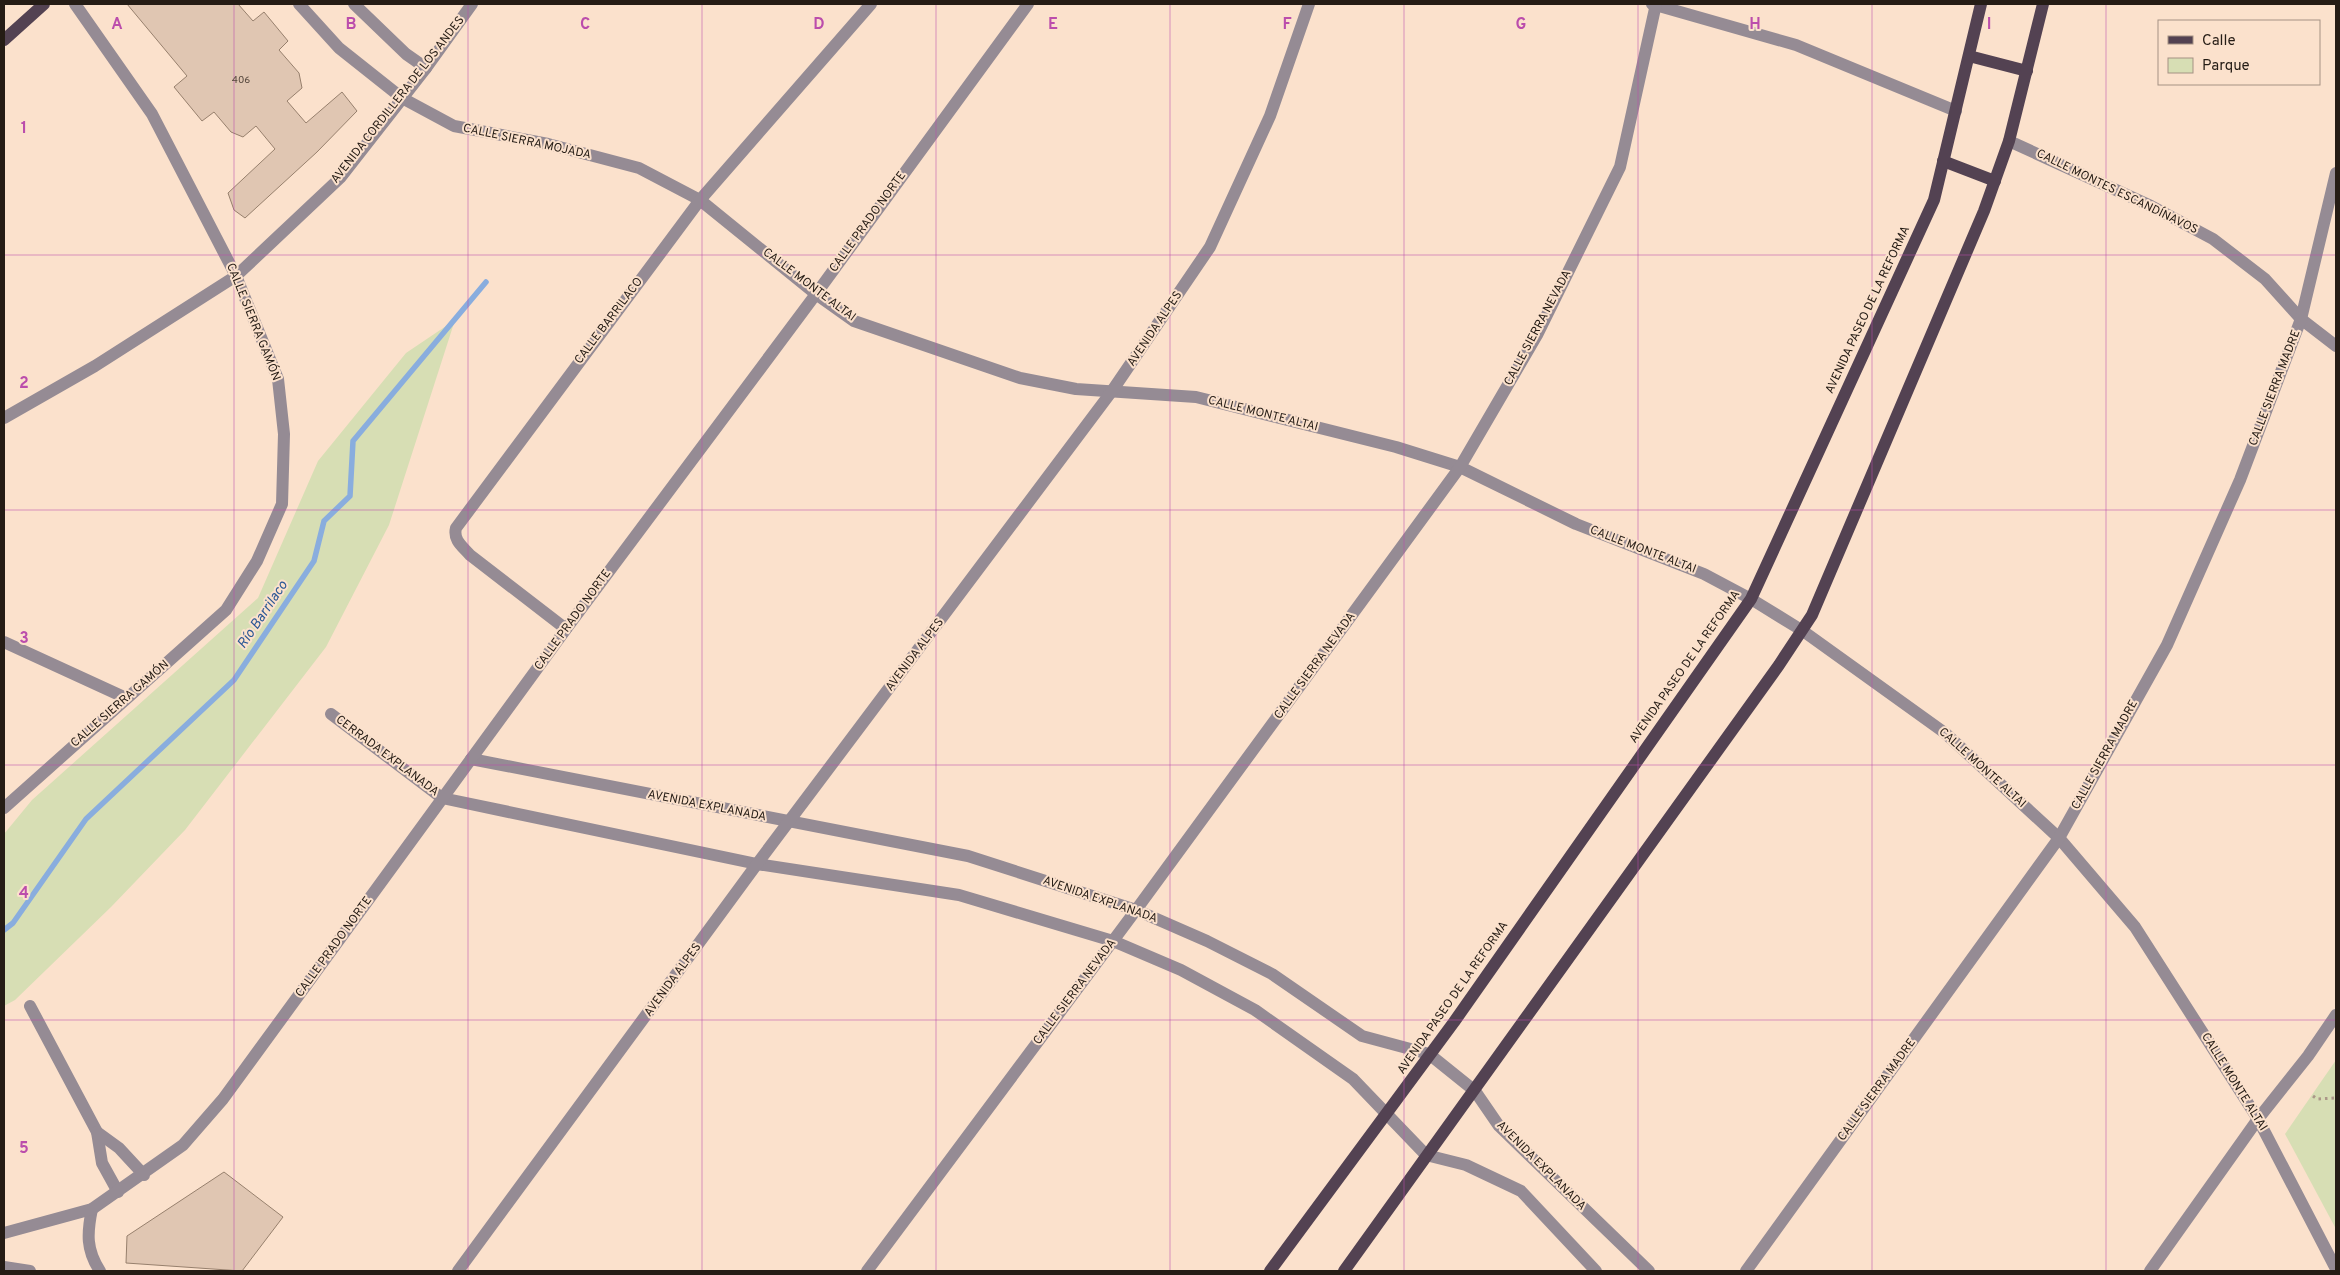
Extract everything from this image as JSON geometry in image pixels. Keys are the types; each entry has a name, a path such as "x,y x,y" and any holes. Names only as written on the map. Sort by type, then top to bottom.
{"main road":[{"path":"4,40 44,4"},
{"name":"AVENIDA PASEO DE LA REFORMA","path":"1270,1271 1386,1115 1751,599 1934,200 1981,4"},
{"path":"1344,1271 1426,1155 1475,1091 1803,631 1812,615 1995,181 2009,141 2043,4"},
{"path":"1969,56 2027,71"},
{"path":"1943,161 1995,181"}],"street":[{"name":"CALLE SIERRA GAMÓN","path":"4,808 226,610 257,561 282,504 284,434 278,379 236,276 152,114 74,4"},
{"name":"CALLE SIERRA MOJADA","path":"299,4 339,48 402,98 454,126 548,144 638,168 700,200"},
{"path":"354,4 406,54 426,68"},
{"name":"AVENIDA CORDILLERA DE LOS ANDES","path":"4,418 95,366 236,276 340,178 426,68 472,4"},
{"name":"CALLE BARRILACO","path":"566,629 470,555 457,541 454,534 456,528 700,200 871,4"},
{"name":"CALLE PRADO NORTE","path":"4,1233 92,1209 144,1175 183,1145 223,1099 566,629 816,294 1028,4"},
{"name":"AVENIDA ALPES","path":"458,1271 757,864 790,823 1112,391 1210,246 1270,116 1309,4"},
{"path":"1655,4 1796,45 1956,111"},
{"name":"CALLE SIERRA NEVADA","path":"867,1271 1113,942 1460,467 1537,335 1620,167 1655,4"},
{"name":"CALLE MONTES ESCANDÍNAVOS","path":"2009,141 2151,206 2213,239 2265,279 2301,319 2336,346"},
{"name":"CALLE SIERRA MADRE","path":"1746,1271 2059,838 2167,645 2240,480 2301,319 2336,173"},
{"name":"CALLE MONTE ALTAI","path":"700,200 816,294 854,321 1020,378 1076,389 1196,397 1396,447 1460,467 1576,524 1704,574 1751,599 1803,631 1945,733 2059,838 2135,927 2258,1119 2336,1269"},
{"path":"4,642 126,698"},
{"name":"CERRADA EXPLANADA","path":"331,714 442,798"},
{"name":"AVENIDA EXPLANADA","path":"471,759 790,823 968,856 1136,910 1207,941 1272,974 1362,1036 1429,1054 1475,1091 1499,1126 1649,1271"},
{"path":"442,798 757,864 959,895 1113,942 1181,970 1255,1010 1352,1079 1426,1155 1466,1165 1521,1191 1596,1271"},
{"path":"30,1006 97,1132 102,1162 118,1192"},
{"path":"2150,1271 2258,1119 2308,1056 2336,1015"},
{"path":"97,1132 118,1148 144,1175"},
{"path":"92,1209 87,1235 91,1252 100,1271"},
{"path":"4,1267 30,1271"}],"path":[{"path":"2313,1096 2317,1099 2336,1098"}],"green space":[{"path":"455,320 389,525 326,647 185,830 111,907 15,1000 4,1006 4,834 32,800 258,598 318,461 406,353"},
{"path":"2336,1060 2336,1229 2285,1134"}],"building":[{"path":"127,4 238,4 253,21 264,12 288,41 279,50 299,73 302,88 287,101 306,123 342,92 357,111 317,152 245,218 234,210 228,193 275,149 256,126 243,137 231,132 214,112 202,121 174,87 187,76"},
{"path":"224,1172 283,1217 242,1271 126,1263 127,1236"}],"waterway":[{"name":"Río Barrilaco","path":"4,930 13,923 86,819 234,680 314,561 324,521 350,496 353,441 486,282"}]}
